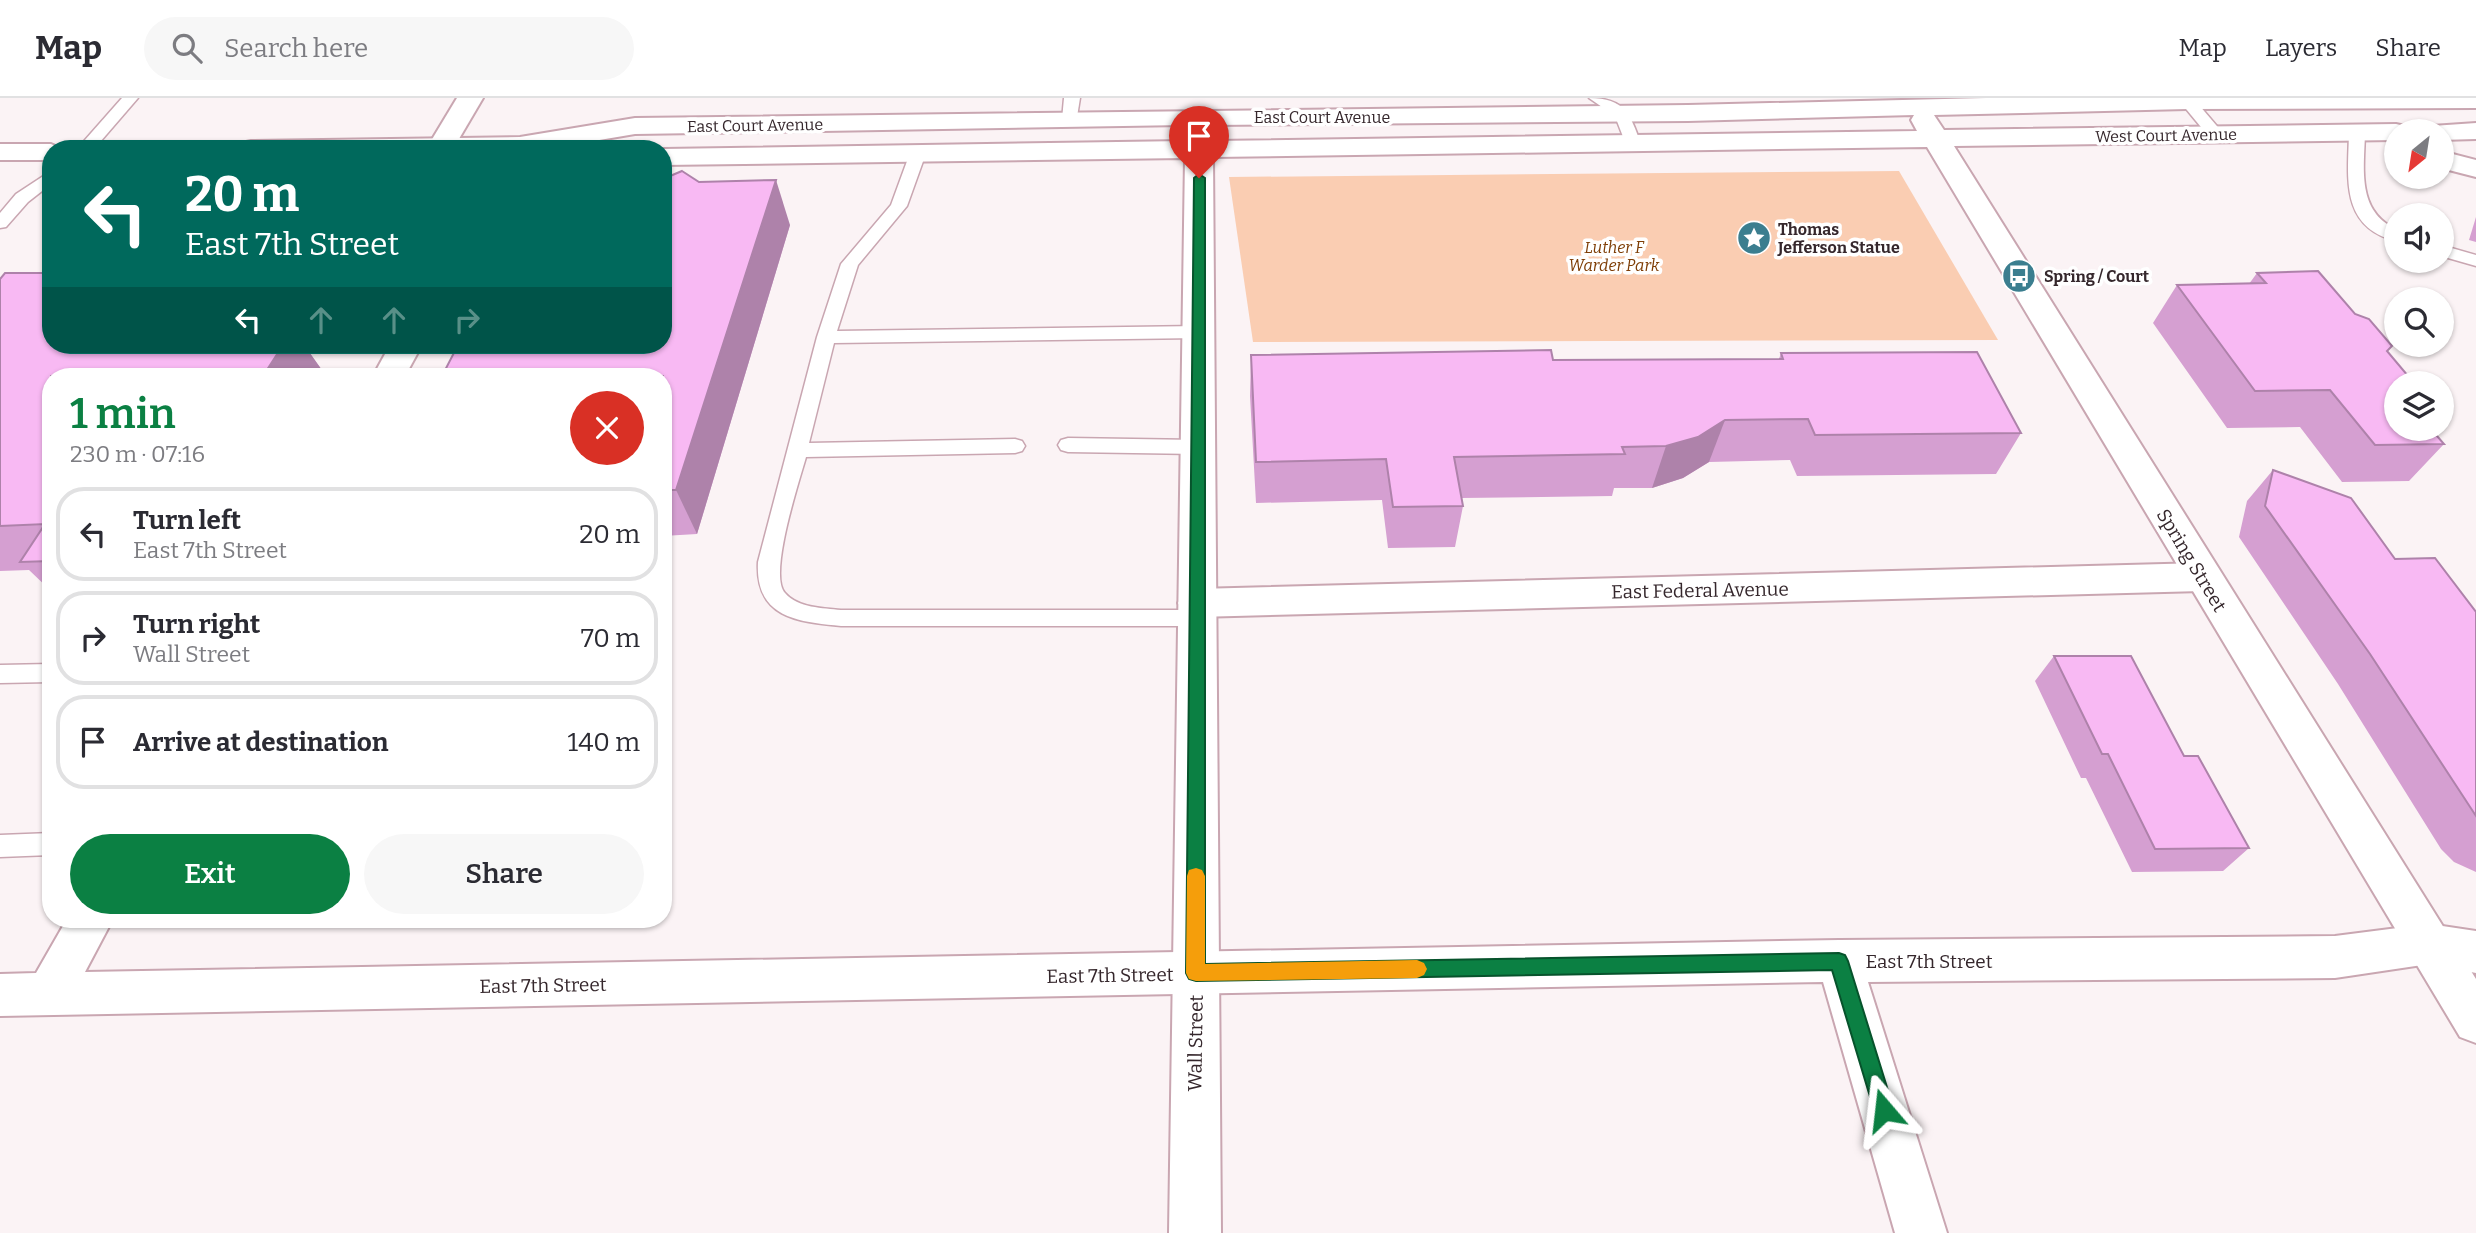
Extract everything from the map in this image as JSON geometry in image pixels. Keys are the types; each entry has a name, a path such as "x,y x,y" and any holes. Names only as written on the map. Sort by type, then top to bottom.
{"street":[{"path":"445,140 470,98"},
{"name":"West Court Avenue","path":"1912,103 2186,99 2476,100"},
{"name":"East Court Avenue","path":"672,157 918,153 1197,121 1622,114 1912,103"},
{"name":"Spring Street","path":"1912,103 2476,1021"},
{"name":"East Court Avenue","path":"562,140 635,126 1071,109 1197,121 1633,144 1935,138"},
{"name":"Wall Street","path":"1195,1233 1199,331 1197,121"},
{"path":"2454,132 2476,131"},
{"name":"West Court Avenue","path":"1935,138 2384,132"},
{"path":"2357,133 2384,141"},
{"path":"0,152 42,152"},
{"path":"2454,163 2476,169"},
{"name":"East Federal Avenue","path":"1197,611 2202,578"},
{"path":"49,994 86,928"},
{"name":"East 7th Street","path":"0,995 1839,961 2335,957 2429,944 2476,952"},
{"path":"1839,961 1921,1233"}],"lane":[{"path":"93,140 130,98"},
{"path":"1597,98 1622,114 1633,144"},
{"path":"2186,99 2216,135"},
{"path":"2357,133 2359,208 2368,221 2384,230"},
{"path":"918,153 899,206 850,264 825,337 766,579 771,595 785,606 811,615 841,618 1197,611"},
{"path":"0,223 22,198 42,183"},
{"path":"2454,254 2476,261"},
{"path":"825,337 1199,331"},
{"path":"1068,445 1198,447"},
{"path":"797,450 1015,446"},
{"path":"0,674 42,673"},
{"path":"0,846 42,844"}],"green space":[{"name":"Luther F Warder Park","path":"1899,171 1998,340 1253,342 1229,177"}],"building":[{"path":"682,171 699,182 776,180 676,490 672,490 672,368 446,368 453,354 672,354 672,175"},
{"path":"2318,271 2355,314 2369,319 2384,337 2384,357 2392,357 2404,371 2384,371 2384,441 2441,441 2444,444 2375,445 2330,390 2255,391 2177,285 2266,283 2257,273"},
{"path":"5,273 42,273 42,354 277,354 268,368 42,368 42,524 0,526 0,279"},
{"path":"1551,350 1553,360 1783,359 1781,353 1977,352 2021,433 1815,435 1808,419 1725,420 1698,437 1666,446 1622,447 1625,454 1454,457 1463,506 1393,507 1386,459 1256,462 1251,355"},
{"path":"2273,470 2351,498 2395,559 2435,558 2476,612 2476,816 2370,654 2265,506"},
{"path":"42,529 42,561 20,562"},
{"path":"2054,656 2131,656 2184,756 2198,756 2249,848 2155,849 2108,754 2102,754"}],"slow traffic":[{"path":"1196,876 1196,973 1417,969"}],"place":[{"name":"Thomas Jefferson Statue","path":"1754,238"},
{"name":"Spring / Court","path":"2019,276"}],"route":[{"path":"1199,178 1196,973 1839,961 1884,1110"}]}
